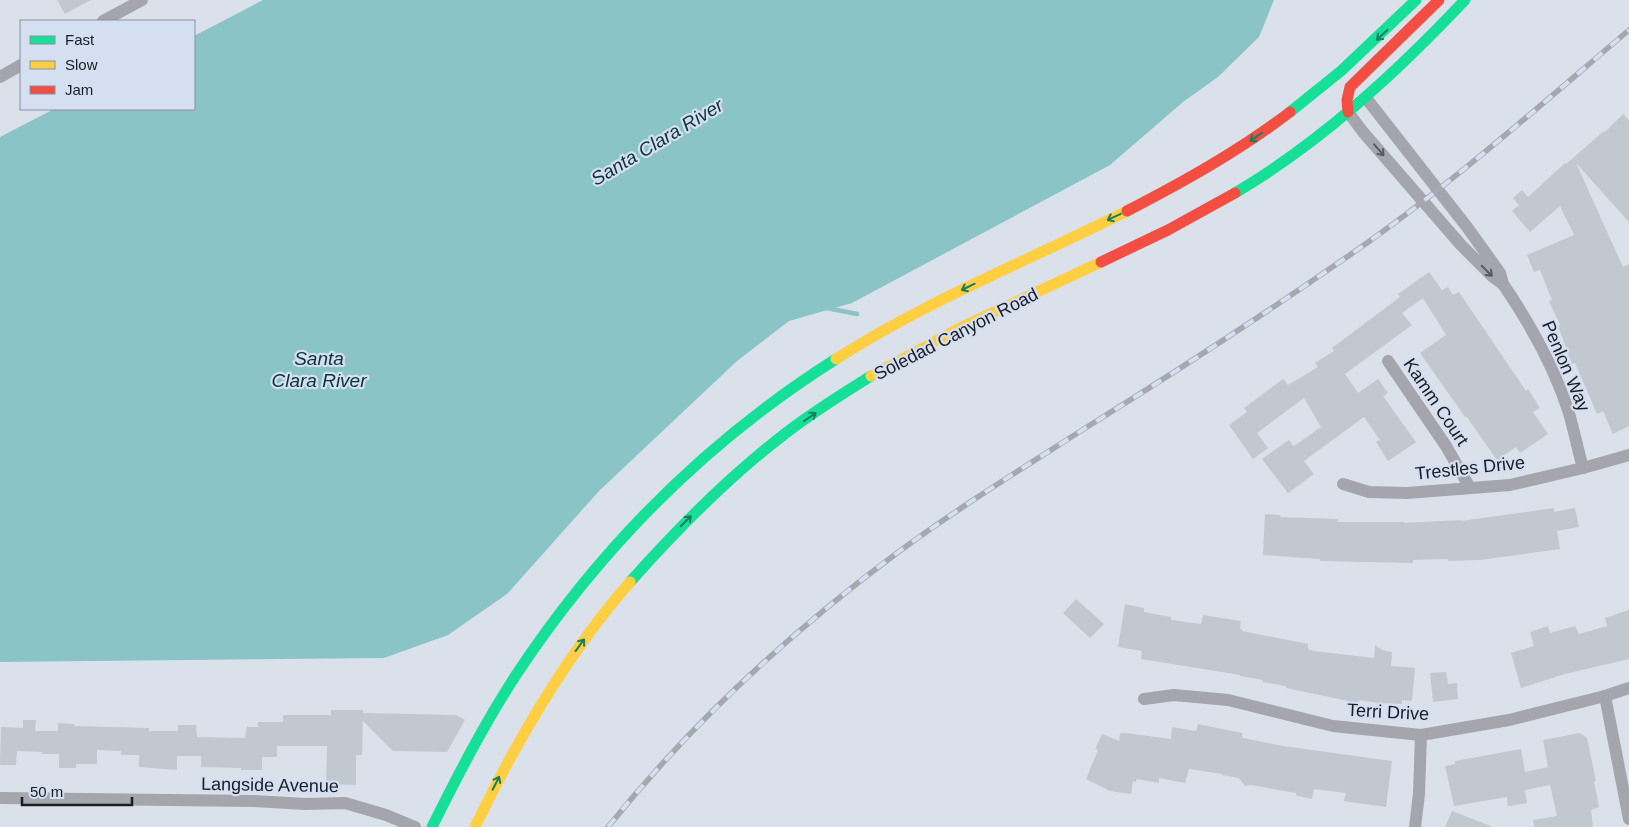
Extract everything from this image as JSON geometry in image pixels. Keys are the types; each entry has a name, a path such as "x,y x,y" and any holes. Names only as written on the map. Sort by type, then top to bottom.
{"main road":[{"name":"Soledad Canyon Road","path":"432,827 489,719 529,656 573,595 621,538 674,485 730,435 789,389 852,348 892,325 1151,199 1218,161 1298,107 1342,71 1385,32 1416,0"},
{"path":"1348,112 1346,104 1350,87 1439,0"},
{"name":"Soledad Canyon Road","path":"474,827 511,754 535,712 589,632 619,594 684,522 756,458 794,428 874,374 916,350 1163,232 1212,206 1282,162 1366,98 1409,58 1465,0"}],"street":[{"path":"105,20 142,0"},
{"path":"0,77 20,67"},
{"path":"1366,98 1467,227 1500,273 1503,284"},
{"path":"1348,112 1363,132 1461,245 1493,277 1503,284"},
{"name":"Penlon Way","path":"1503,284 1528,321 1552,373 1568,411 1583,468"},
{"name":"Kamm Court","path":"1388,361 1446,446 1470,488"},
{"name":"Trestles Drive","path":"1343,484 1369,492 1406,492 1510,485 1629,455"},
{"name":"Terri Drive","path":"1144,699 1174,695 1228,700 1333,726 1421,735 1509,720 1605,696 1629,688"},
{"path":"1605,696 1629,819"},
{"path":"1415,827 1419,794 1421,735"},
{"name":"Langside Avenue","path":"0,798 345,804 386,815 415,827"}],"water":[{"name":"Santa Clara River","path":"263,0 1274,0 1259,37 1218,77 1183,102 1110,165 852,303 789,321 737,361 599,491 507,594 448,635 384,658 0,662 0,137 52,110 195,110 195,35"}],"building":[{"path":"57,0 91,0 65,14"},
{"path":"1623,114 1629,120 1629,222 1576,163 1623,267 1629,264 1629,426 1613,434 1603,411 1597,414 1575,363 1572,364 1558,326 1560,325 1549,301 1552,300 1540,270 1534,272 1527,255 1574,235 1560,206 1530,232 1512,211 1519,205 1513,198 1522,190 1528,197 1565,163 1605,132"},
{"path":"1429,272 1442,290 1448,287 1453,295 1459,292 1526,391 1528,389 1540,408 1533,412 1548,434 1520,453 1516,447 1497,460 1420,353 1446,335 1423,298 1402,313 1412,325 1345,374 1358,393 1378,379 1388,393 1383,396 1416,442 1388,461 1376,442 1380,440 1364,417 1304,461 1314,474 1288,493 1262,459 1289,440 1294,446 1321,427 1304,398 1257,433 1268,448 1253,459 1229,425 1247,412 1244,408 1283,379 1288,385 1318,367 1315,363 1334,351 1332,348 1400,297 1398,294"},
{"path":"1554,508 1554,512 1575,508 1579,527 1557,531 1560,549 1480,560 1413,560 1413,563 1320,561 1320,559 1263,555 1265,514 1281,515 1280,517 1338,519 1338,522 1404,523 1461,521"},
{"path":"1076,599 1104,624 1090,638 1063,613"},
{"path":"1125,604 1144,608 1144,612 1171,617 1171,620 1201,624 1203,615 1241,621 1240,629 1242,631 1308,644 1308,649 1314,651 1374,658 1375,645 1382,650 1392,652 1391,666 1415,668 1412,701 1402,700 1402,704 1359,700 1358,703 1286,688 1286,686 1262,682 1263,680 1240,675 1141,659 1142,651 1118,647"},
{"path":"1629,610 1629,659 1565,674 1521,688 1511,653 1534,646 1530,632 1548,626 1550,633 1575,626 1579,634 1607,626 1605,618"},
{"path":"1446,672 1448,684 1457,683 1458,699 1433,702 1430,673"},
{"path":"331,710 363,710 363,713 456,715 465,720 447,752 393,751 363,721 362,755 356,755 356,785 326,784 327,746 277,746 277,757 262,757 262,770 201,767 201,756 177,756 177,770 139,767 139,755 121,755 121,751 97,750 97,764 76,764 76,768 59,768 59,754 17,751 16,765 0,765 1,727 23,728 23,720 36,720 35,731 58,731 58,723 74,724 74,726 149,728 149,731 178,731 178,725 196,725 197,737 245,738 247,727 258,727 258,722 283,722 283,715 331,715"},
{"path":"1198,724 1242,733 1243,738 1283,746 1392,761 1386,807 1344,801 1346,793 1314,789 1312,799 1298,796 1296,793 1251,785 1245,786 1239,778 1189,769 1185,783 1159,778 1159,783 1137,779 1136,782 1133,781 1131,794 1110,791 1086,779 1098,750 1095,749 1102,734 1119,741 1120,733 1171,739 1172,727 1196,731"},
{"path":"1580,733 1587,738 1596,781 1594,781 1599,807 1591,810 1593,827 1534,827 1533,820 1557,816 1550,785 1525,790 1527,803 1508,806 1507,797 1454,806 1445,766 1455,764 1455,761 1521,749 1525,772 1548,767 1543,740"},
{"path":"1452,811 1491,826 1491,827 1445,827"}],"waterway":[{"path":"827,308 857,314"}],"railway":[{"path":"608,827 673,752 708,716 781,647 858,583 920,536 967,504 1217,344 1381,233 1490,148 1629,30"}],"traffic: fast":[{"path":"1290,112 1341,71 1416,0"},
{"path":"1235,193 1298,152 1356,105 1412,54 1465,0"},
{"path":"432,827 504,693 583,583 620,541 701,461 744,425 836,359"},
{"path":"630,582 666,542 744,467 786,433 838,396 871,376"}],"traffic: slow":[{"path":"836,359 943,299 1127,211"},
{"path":"871,376 958,329 1101,262"},
{"path":"475,827 508,762 544,699 585,639 630,582"}],"traffic: jam":[{"path":"1348,112 1347,100 1350,87 1439,0"},
{"path":"1127,211 1210,165 1251,140 1290,112"},
{"path":"1101,262 1168,230 1235,193"}]}
